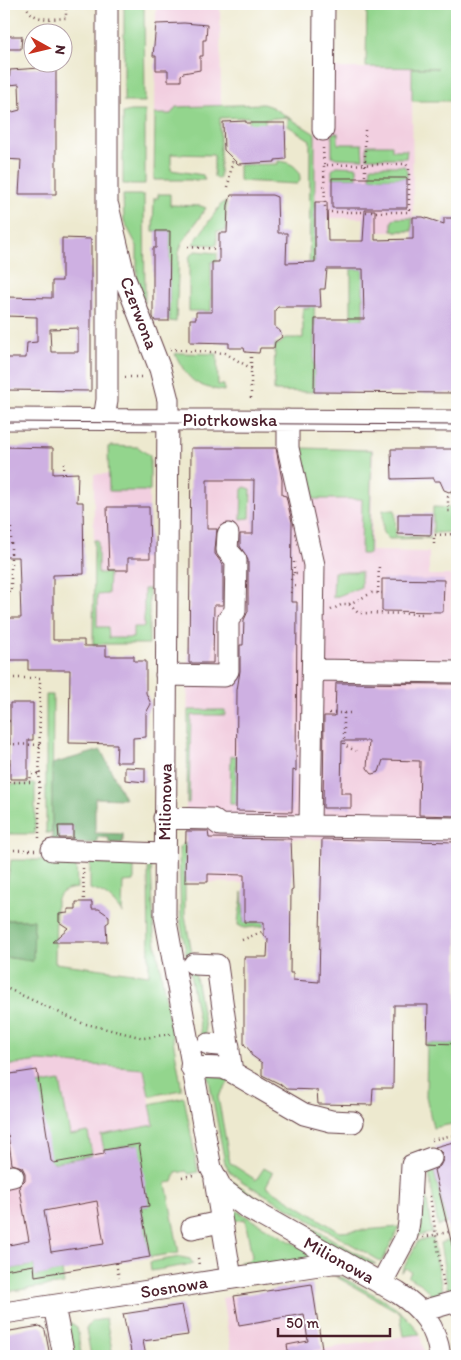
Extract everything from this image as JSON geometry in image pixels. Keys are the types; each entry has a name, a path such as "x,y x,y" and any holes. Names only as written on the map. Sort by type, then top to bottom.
{"street":[{"name":"Czerwona","path":"104,419 107,400 107,4"},
{"path":"323,130 324,4"},
{"name":"Czerwona","path":"108,206 125,279 165,383 168,400 168,420"},
{"name":"Piotrkowska","path":"4,419 457,421"},
{"name":"Milionowa","path":"168,420 164,818 165,921 207,1151 208,1177 220,1222 231,1278"},
{"path":"288,420 288,448 312,554 314,670 310,826"},
{"path":"166,675 224,676 228,671 228,620 235,611 236,560 228,550 228,534"},
{"path":"314,670 457,672"},
{"path":"164,818 212,819 220,825 457,828"},
{"path":"46,850 164,854"},
{"path":"194,964 217,965 232,1072"},
{"path":"208,1044 229,1046"},
{"path":"191,1067 223,1068 304,1114 330,1121 353,1122"},
{"path":"381,1284 408,1229 411,1168 416,1163 427,1159"},
{"name":"Milionowa","path":"208,1177 246,1207 410,1301 422,1311 435,1331 440,1356"},
{"path":"192,1228 220,1222"},
{"name":"Sosnowa","path":"4,1313 231,1278 325,1273 346,1264"},
{"path":"422,1311 452,1302"},
{"path":"54,1306 64,1356"}],"path":[{"path":"26,4 32,14 38,18 54,19 66,18 66,4"},
{"path":"323,130 325,207 328,212 409,212 409,168 403,164 324,165"},
{"path":"365,130 365,178"},
{"path":"228,187 233,158"},
{"path":"188,247 219,249"},
{"path":"166,349 226,353 252,370"},
{"path":"251,398 252,350"},
{"path":"122,377 148,377"},
{"path":"64,459 64,474"},
{"path":"457,485 455,491 448,497 448,511 457,511"},
{"path":"4,592 12,592 11,528"},
{"path":"434,544 434,535 457,534"},
{"path":"291,580 294,565"},
{"path":"313,613 324,613 372,593 380,593 379,565"},
{"path":"291,593 292,586"},
{"path":"349,604 358,613 424,614"},
{"path":"380,613 384,619"},
{"path":"4,678 40,678 39,774 46,850 4,850"},
{"path":"313,713 354,713"},
{"path":"344,713 344,745 356,750"},
{"path":"4,721 10,721"},
{"path":"4,744 40,745"},
{"path":"4,763 10,763"},
{"path":"4,782 30,782 31,774 39,774"},
{"path":"83,852 84,902"},
{"path":"242,940 264,931"},
{"path":"4,988 90,1025 144,1038 172,1033 174,1030"},
{"path":"427,1159 425,1141 457,1134"},
{"path":"182,1177 208,1177"},
{"path":"428,1189 452,1302"},
{"path":"198,1258 199,1266"},
{"path":"116,1263 119,1280"}],"shaded area":[{"path":"156,4 220,4 221,105 176,107 172,114 155,114"},
{"path":"317,4 331,68 412,68 413,232 364,232 364,218 315,218"},
{"path":"191,448 373,449 371,551 429,552 429,575 451,575 451,612 457,612 457,839 449,839 449,842 267,838 244,883 185,882"},
{"path":"108,459 149,459 149,644 93,644 94,474 109,474"},
{"path":"39,1061 144,1069 179,1253 35,1276 33,1265 4,1270 4,1066"},
{"path":"312,1284 322,1349 420,1334 425,1356 232,1356 222,1298"}],"green space":[{"path":"124,4 144,4 145,102 124,102"},
{"path":"367,4 457,4 457,101 412,101 412,68 438,68 366,67"},
{"path":"263,104 288,117 265,119 265,133 250,134 249,117 220,118 220,178 214,177 214,155 171,154 171,170 203,175 205,180 154,180 155,114 171,114 176,107"},
{"path":"145,111 145,184 123,184 123,113"},
{"path":"288,117 315,134 314,392 274,391 275,344 280,344 285,338 303,338 303,308 309,308 310,140 288,126"},
{"path":"332,133 338,133 338,144 362,144 363,159 336,158 332,156"},
{"path":"367,145 392,145 392,150 407,150 406,158 367,158"},
{"path":"278,161 290,164 297,169 300,181 297,184 239,181 239,165 278,164"},
{"path":"337,166 357,167 357,178 332,178 332,170"},
{"path":"371,166 404,166 407,170 407,178 370,178"},
{"path":"158,194 170,194 170,205 201,206 206,208 182,243 179,252 176,322 169,321 170,231 153,231 154,198 158,198"},
{"path":"123,195 144,195 145,303 137,286 137,246 124,221"},
{"path":"226,202 226,231 217,231 217,245 193,244 222,203"},
{"path":"395,218 412,218 412,231 392,231 392,221"},
{"path":"196,251 217,253 217,261 211,262 211,311 189,311 189,259 191,254"},
{"path":"351,269 363,269 363,319 351,320"},
{"path":"175,354 217,354 218,385 224,385 224,391 206,387 193,381"},
{"path":"108,447 138,447 150,456 150,491 109,491"},
{"path":"302,448 372,450 369,554 361,554 362,499 313,499 313,487 304,486"},
{"path":"245,487 251,489 250,518 241,519 242,489"},
{"path":"433,507 457,508 457,532 433,533"},
{"path":"383,510 395,510 396,536 431,538 389,539 383,533"},
{"path":"94,540 98,540 98,573 109,573 108,594 97,595 97,627 108,627 109,638 133,638 133,627 144,627 144,589 149,589 149,644 93,644"},
{"path":"334,572 361,572 361,587 333,598"},
{"path":"46,695 53,695 52,833 46,833"},
{"path":"188,710 225,710 225,715 191,715 189,803 187,803"},
{"path":"101,750 125,799 95,798 95,833 123,834 123,843 109,843 109,838 97,837 97,843 73,843 73,826 59,826 59,843 52,843 52,764"},
{"path":"231,756 236,756 236,804 230,804"},
{"path":"6,784 35,784 35,834 6,834"},
{"path":"185,842 185,915 207,1039 202,1040 181,925 179,848"},
{"path":"11,860 76,860 77,888 65,891 56,900 55,963 149,975 148,861 151,865 154,933 182,1090 149,1096 144,1069 39,1061 4,1066 4,957 32,961 33,920 4,920 4,904"},
{"path":"90,860 134,860 134,881 123,882 122,913 109,898 90,889"},
{"path":"242,892 244,922 264,922 264,926 244,928 238,925"},
{"path":"4,920 34,920 33,961 4,957"},
{"path":"427,1043 457,1044 457,1123 433,1128 426,1096"},
{"path":"208,1074 230,1080 218,1097 230,1163 256,1180 264,1168 273,1173 266,1186 340,1232 399,1227 382,1262 243,1182 229,1171 225,1163"},
{"path":"60,1081 70,1135 88,1132 92,1155 54,1163 49,1161 37,1085"},
{"path":"184,1097 198,1172 189,1174 186,1171 176,1173 173,1182 166,1183 179,1253 150,1257 141,1207 148,1206 138,1144 104,1150 101,1135 154,1125 150,1104"},
{"path":"433,1168 447,1223 438,1226 428,1169"},
{"path":"422,1170 432,1233 413,1237"},
{"path":"226,1177 376,1264 363,1264 239,1192"},
{"path":"225,1204 321,1259 245,1266 240,1262 248,1261 252,1257 245,1219 228,1222"},
{"path":"433,1238 443,1295 434,1297 420,1283 408,1277 411,1272 406,1268 401,1273 418,1241"},
{"path":"450,1240 457,1267 457,1290 448,1292 440,1243"},
{"path":"180,1257 190,1259 193,1264 151,1271 150,1262"},
{"path":"34,1265 35,1276 62,1271 64,1284 4,1292 4,1270"},
{"path":"335,1276 344,1278 396,1308 413,1324 420,1334 404,1336 400,1313"},
{"path":"106,1319 113,1355 91,1356 86,1329 92,1321"},
{"path":"71,1323 77,1327 81,1353 71,1355 64,1325"}],"building":[{"path":"184,23 207,25 206,40 203,40 203,56 200,56 200,70 183,73 181,81 168,81 168,70 156,70 156,56 153,56 156,24"},
{"path":"4,36 22,36 21,49 4,49"},
{"path":"10,70 56,72 56,194 19,194 21,160 4,159 4,137 8,137 9,113 20,110 19,84 9,85"},
{"path":"246,121 246,123 285,123 286,159 275,160 275,162 238,164 224,150 223,122"},
{"path":"332,178 407,178 407,208 332,208"},
{"path":"231,195 272,195 277,197 278,233 287,233 286,263 315,262 315,202 327,202 328,241 363,241 365,210 375,210 375,240 413,239 413,217 423,217 444,224 444,218 457,218 457,393 314,392 315,319 364,319 363,269 327,269 325,289 320,289 321,307 278,307 275,310 275,327 280,331 282,337 275,342 274,348 260,348 259,353 245,352 244,348 229,348 229,343 190,342 190,319 196,319 196,312 212,312 212,262 219,262 219,233 227,233 228,205"},
{"path":"156,231 170,231 169,321 155,321 153,317 153,248 156,248"},
{"path":"62,238 91,239 91,391 4,390 4,358 26,358 27,343 37,342 37,317 5,316 5,297 52,298 52,281 62,281","holes":["78,328 78,352 51,352 50,329"]},
{"path":"4,447 53,448 53,474 78,473 77,502 83,502 84,574 53,575 53,640 84,640 84,646 106,646 106,656 134,656 134,661 146,661 146,693 151,704 146,713 146,737 133,738 133,762 116,762 117,744 69,743 70,670 28,670 28,660 4,660 4,618 21,618 19,557 4,557"},
{"path":"191,448 276,448 282,480 282,495 286,496 292,522 291,602 297,602 296,771 293,770 292,812 236,811 237,690 240,671 240,645 243,645 244,620 248,611 248,560 240,546 240,534 253,534 254,480 207,480 207,529 217,529 215,554 223,565 223,605 214,605 213,663 189,663"},
{"path":"391,449 457,449 457,483 453,490 449,492 444,490 440,481 434,481 434,478 392,479"},
{"path":"107,507 149,507 150,558 128,558 128,570 109,570"},
{"path":"398,514 432,514 431,535 398,534"},
{"path":"382,579 444,580 443,612 382,611"},
{"path":"336,683 457,684 457,816 419,815 420,761 383,760 379,772 372,774 367,768 369,741 342,741 341,793 351,793 351,808 323,808 324,716 335,716"},
{"path":"10,703 33,703 33,740 28,740 28,779 10,779"},
{"path":"125,767 145,768 145,782 125,780"},
{"path":"58,826 73,826 73,838 59,838"},
{"path":"186,831 208,831 209,838 291,839 293,890 291,891 290,973 293,973 293,980 319,982 322,839 457,842 457,1044 427,1043 428,1005 394,1005 393,1088 373,1088 372,1105 318,1104 317,1090 286,1089 262,1075 262,1063 251,1055 251,1052 244,1044 244,957 267,957 268,939 264,936 264,922 244,922 244,875 208,874 208,882 185,882"},
{"path":"76,902 92,902 92,909 99,909 109,916 109,922 106,924 107,942 52,942 68,928 59,922 59,914 68,913 68,909 76,909"},
{"path":"37,1070 51,1161 54,1163 104,1154 104,1150 139,1144 149,1206 141,1207 150,1257 35,1276 34,1265 4,1270 4,1246 29,1241 19,1186 25,1180 25,1173 22,1167 12,1164 8,1135 5,1135 4,1075","holes":["97,1201 104,1244 51,1252 44,1211"]},
{"path":"457,1141 457,1248 453,1249 434,1170 440,1166 443,1160 442,1153 435,1147"},
{"path":"312,1284 322,1349 312,1351 313,1356 289,1356 287,1345 308,1341 304,1314 239,1325 234,1296"},
{"path":"182,1305 188,1335 143,1341 146,1356 132,1356 123,1314"},
{"path":"40,1326 45,1330 50,1356 4,1356 4,1332"}],"tram line":[{"path":"4,422 457,425"}]}
